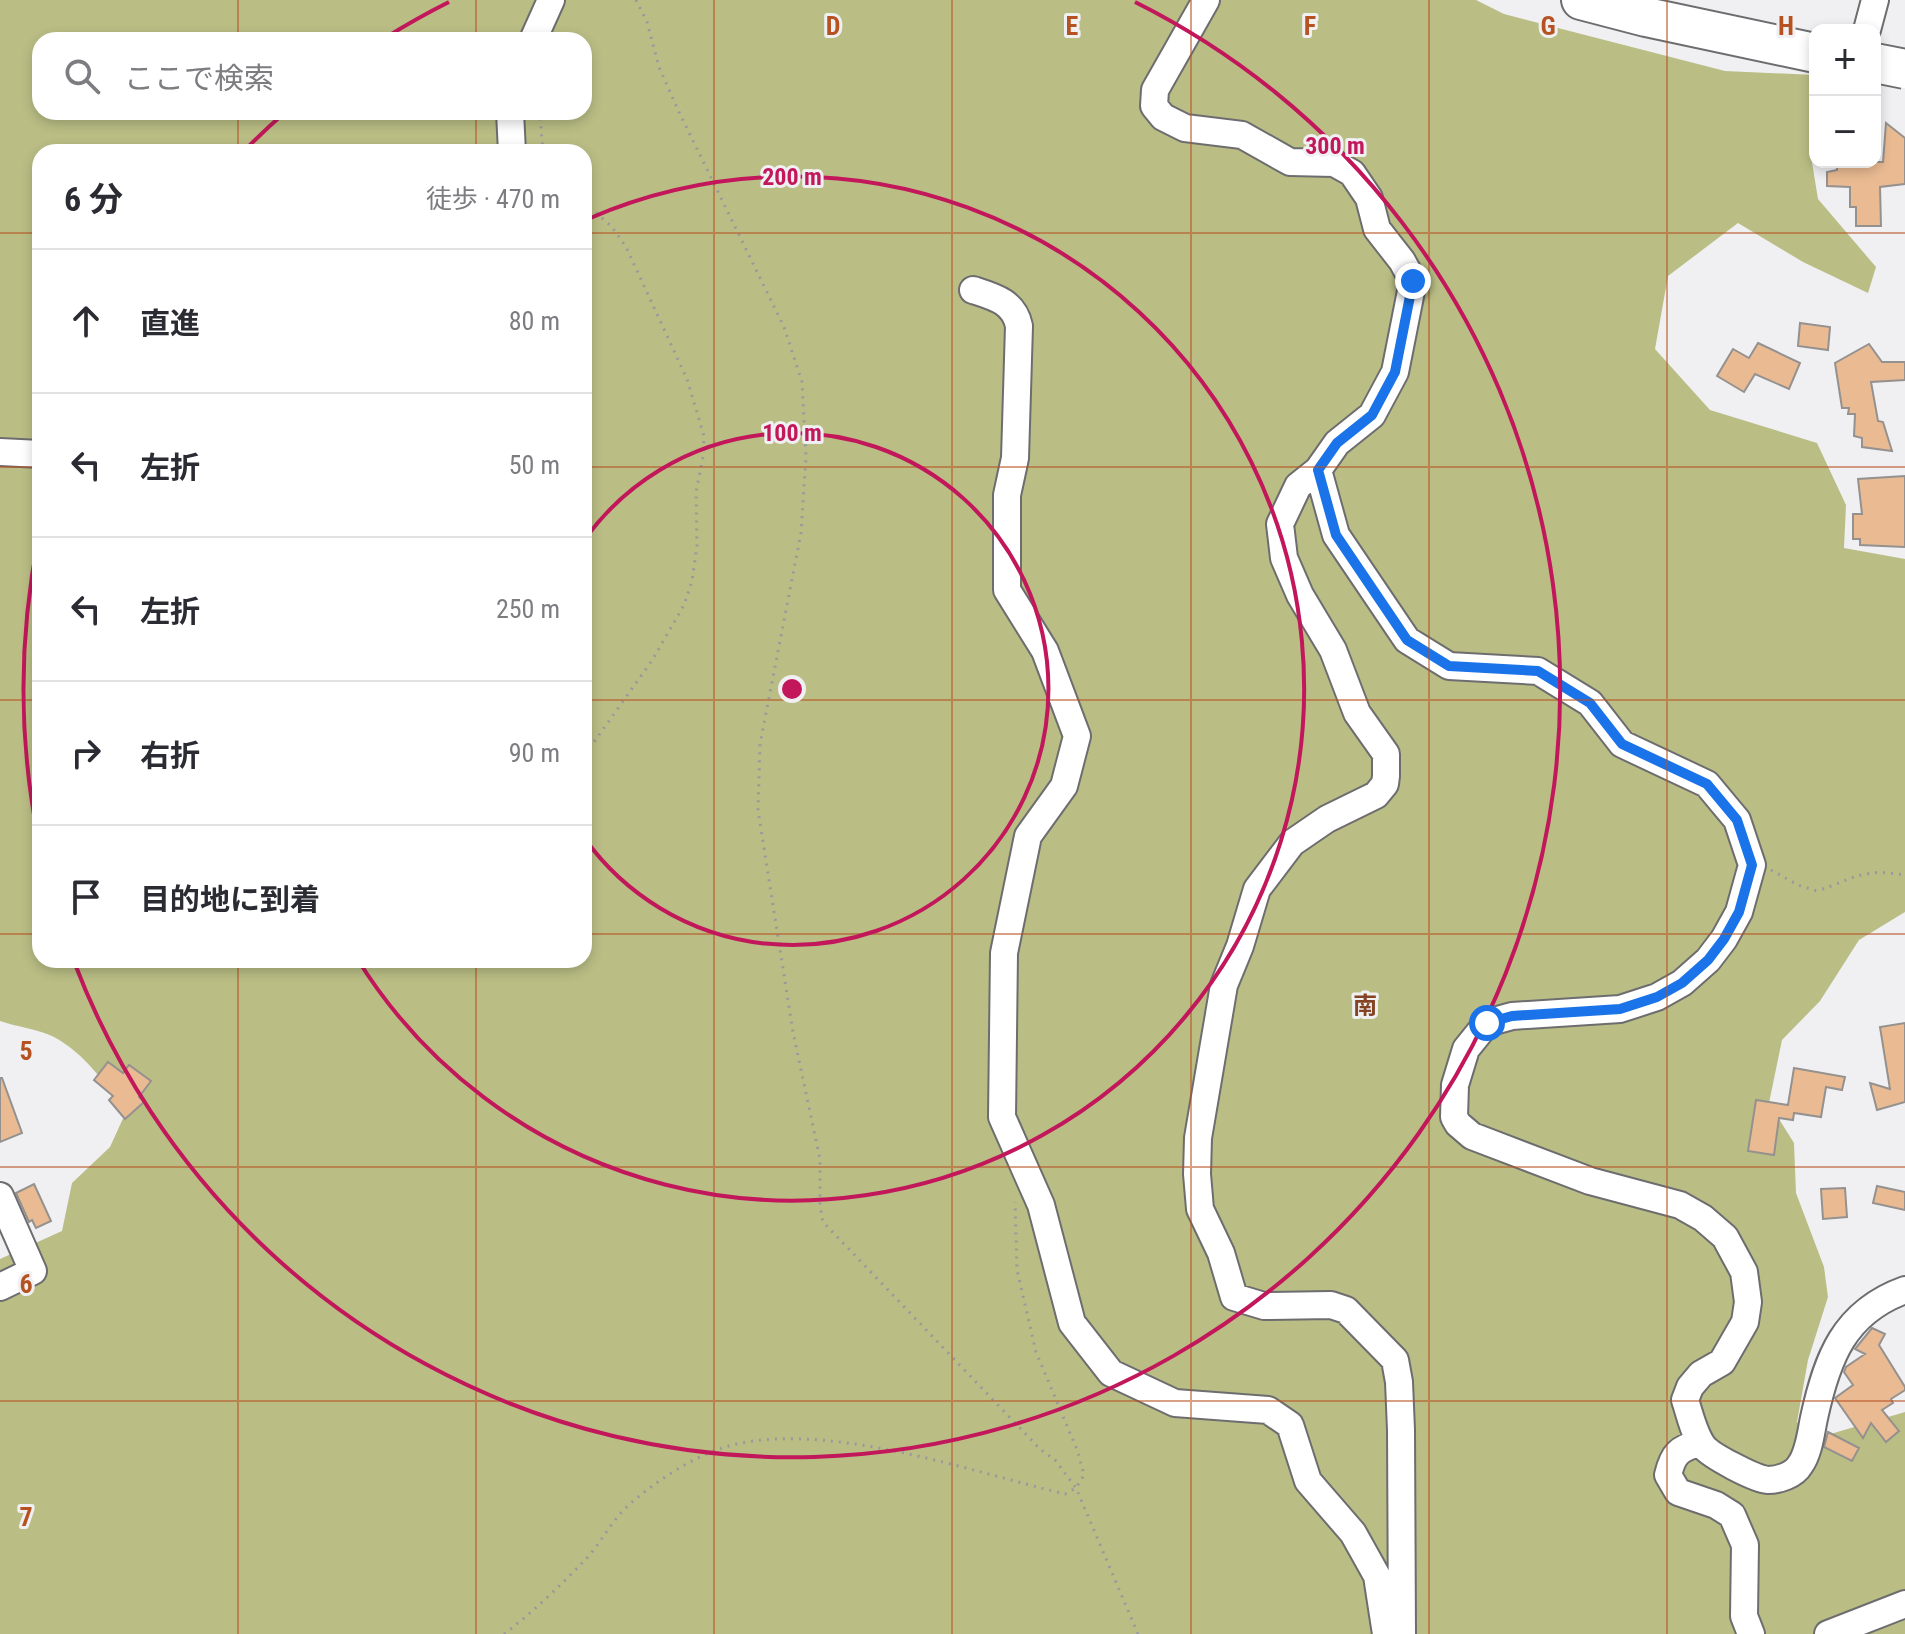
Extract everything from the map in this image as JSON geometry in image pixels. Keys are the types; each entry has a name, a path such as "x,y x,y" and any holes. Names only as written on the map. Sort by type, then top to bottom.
{"highway":[{"path":"1581,0 1809,52"},
{"path":"1626,0 1809,42"},
{"path":"1881,58 1905,59"},
{"path":"1881,60 1905,69"}],"street":[{"path":"537,32 551,0"},
{"path":"1206,0 1155,90 1154,106 1163,117 1185,128 1242,135 1290,162 1334,163 1352,173 1369,198 1377,229 1413,281 1395,372 1372,415 1337,443 1318,470 1298,486 1280,524 1284,558 1300,595 1333,650 1357,713 1386,754 1385,784 1376,795 1327,819 1292,843 1257,889 1240,946 1224,985 1198,1138 1197,1174 1200,1209 1221,1253 1234,1297 1264,1306 1331,1305 1346,1310 1395,1360 1401,1430 1402,1634"},
{"path":"1869,24 1875,0"},
{"path":"1881,68 1888,80 1905,87"},
{"path":"510,120 512,144"},
{"path":"973,290 1009,304 1017,315 1015,458 1007,495 1007,590 1045,651 1077,736 1064,786 1028,836 1004,953 1002,1117 1041,1205 1072,1323 1111,1373 1175,1403 1268,1410 1290,1425 1308,1481 1353,1533 1377,1576 1386,1634"},
{"path":"0,452 32,454"},
{"path":"1318,470 1336,535 1407,640 1449,666 1538,671 1590,703 1622,744 1707,784 1737,820 1752,865 1739,912 1724,939 1708,960 1682,983 1657,997 1620,1009 1512,1016 1487,1023 1466,1049 1455,1085 1454,1117 1458,1124 1472,1136 1590,1181 1680,1205 1703,1218 1725,1237 1744,1272 1748,1302 1745,1322 1722,1362 1701,1374 1690,1387 1685,1400 1700,1443 1711,1455 1766,1480 1787,1476 1801,1465 1823,1378 1836,1347 1863,1312 1883,1298 1905,1290"},
{"path":"0,1196 33,1271 0,1287"},
{"path":"1700,1443 1683,1447 1673,1456 1668,1475 1678,1492 1716,1505 1732,1515 1745,1545 1744,1616 1751,1634"},
{"path":"1828,1634 1905,1604"}],"path":[{"path":"636,0 647,22 659,67 784,327 802,382 806,457 801,533 760,744 758,810 793,1032 820,1159 823,1222 1040,1449 1055,1460 1076,1488 1138,1634"},
{"path":"540,120 542,144"},
{"path":"592,209 612,227 626,247 687,379 704,436 696,492 697,546 692,581 684,605 653,659 594,742"},
{"path":"1752,865 1817,891 1856,874 1881,871 1905,875"},
{"path":"504,1634 586,1559 629,1504 700,1457 722,1448 763,1440 804,1437 917,1456 1065,1494 1076,1488 1084,1475 1078,1452 1036,1352 1017,1270 1014,1196"}],"green space":[{"path":"0,0 1476,0 1504,14 1725,71 1809,75 1809,168 1813,168 1818,199 1876,267 1868,293 1803,262 1738,223 1668,276 1655,349 1710,410 1817,443 1846,505 1844,548 1905,559 1905,912 1859,940 1820,1001 1782,1040 1769,1103 1794,1143 1796,1193 1824,1267 1828,1297 1808,1360 1797,1422 1817,1438 1905,1412 1905,1634 0,1634 0,1259 62,1231 72,1183 110,1147 125,1114 94,1071 76,1052 54,1037 0,1021"}],"building":[{"path":"1886,123 1905,138 1905,184 1880,187 1881,226 1856,226 1856,207 1850,207 1850,187 1827,186 1827,172 1837,168 1881,168"},
{"path":"1800,323 1830,327 1828,350 1798,346"},
{"path":"1758,343 1800,363 1789,389 1755,374 1744,392 1717,376 1733,349 1749,358"},
{"path":"1869,344 1882,362 1905,362 1905,380 1871,382 1878,421 1883,422 1892,451 1862,447 1862,438 1854,436 1855,414 1848,414 1849,408 1842,408 1835,363"},
{"path":"1905,476 1905,547 1860,545 1860,539 1853,539 1853,514 1862,514 1858,479"},
{"path":"1905,1023 1905,1102 1877,1110 1870,1083 1890,1089 1880,1027"},
{"path":"108,1062 123,1073 129,1065 151,1081 139,1097 144,1102 125,1119 109,1100 113,1096 94,1080"},
{"path":"1794,1068 1845,1077 1842,1090 1826,1087 1821,1117 1794,1113 1793,1120 1779,1118 1774,1155 1748,1151 1756,1100 1788,1105"},
{"path":"0,1078 22,1133 0,1142"},
{"path":"34,1184 51,1221 36,1228 32,1220 29,1222 16,1193"},
{"path":"1877,1186 1905,1192 1905,1210 1873,1203"},
{"path":"1845,1188 1847,1217 1823,1219 1821,1189"},
{"path":"1872,1328 1885,1334 1879,1345 1905,1387 1891,1399 1893,1403 1882,1410 1899,1431 1886,1442 1871,1423 1863,1438 1835,1398 1853,1385 1844,1372 1846,1367 1865,1354 1855,1349"},
{"path":"1828,1432 1859,1448 1852,1461 1824,1447"}],"district":[{"name":"南","path":"1365,1006"}],"route":[{"path":"1413,281 1395,372 1372,415 1337,443 1318,470 1336,535 1407,640 1449,666 1538,671 1590,703 1622,744 1707,784 1737,820 1752,865 1739,912 1724,939 1708,960 1682,983 1657,997 1620,1009 1512,1016 1487,1023"}]}
